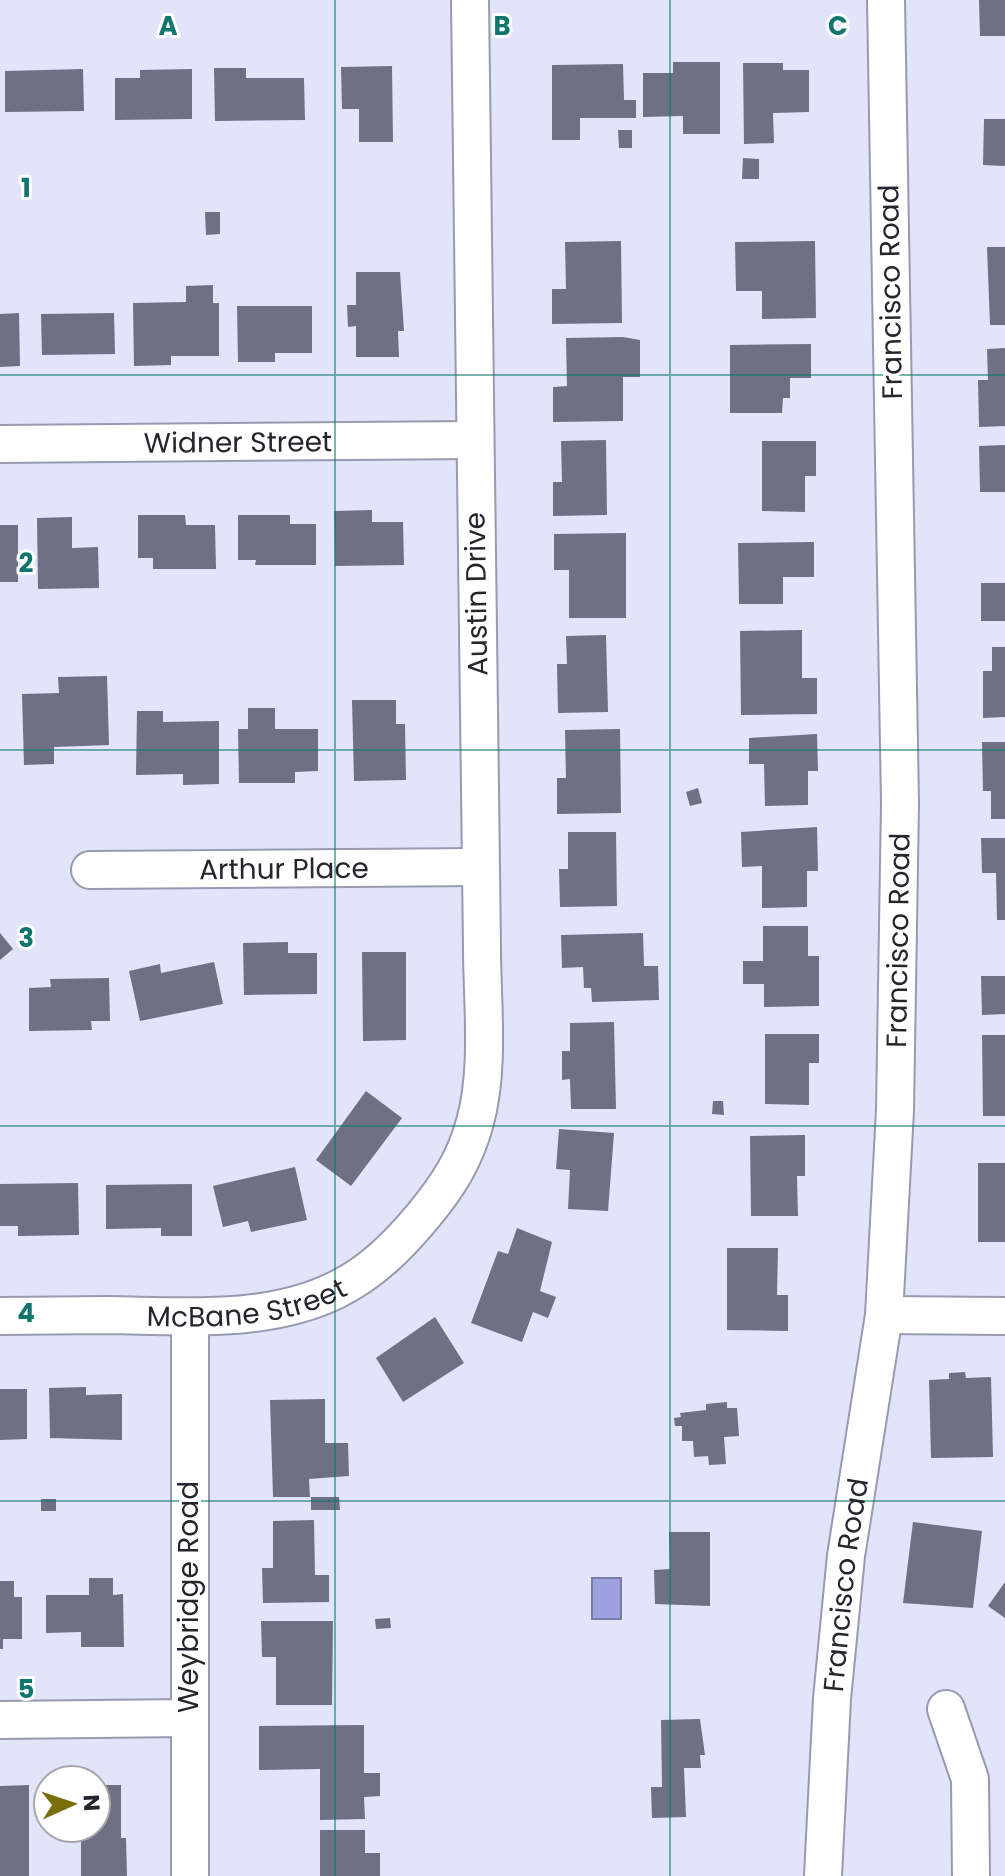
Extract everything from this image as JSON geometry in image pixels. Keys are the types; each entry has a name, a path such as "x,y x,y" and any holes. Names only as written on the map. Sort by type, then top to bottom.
{"street":[{"name":"Austin Drive","path":"450,1183 466,1153 476,1119 481,1072 470,0"},
{"name":"Francisco Road","path":"823,1876 832,1699 846,1556 884,1315 895,1110 900,819 886,0"},
{"name":"Widner Street","path":"0,444 474,440"},
{"name":"Arthur Place","path":"90,870 479,867"},
{"name":"McBane Street","path":"0,1316 190,1317 272,1309 337,1290 393,1252 450,1183"},
{"path":"884,1315 1005,1316"},
{"name":"Weybridge Road","path":"190,1317 187,1718 190,1876"},
{"path":"946,1709 970,1779 971,1876"},
{"path":"0,1720 187,1718"}],"water":[{"path":"592,1578 621,1578 621,1619 592,1619"}],"building":[{"path":"979,0 1005,0 1005,36 980,36"},
{"path":"673,62 720,62 720,134 683,134 683,116 643,117 643,73 673,73"},
{"path":"743,63 783,63 783,70 809,70 809,112 773,113 774,143 744,144"},
{"path":"623,64 624,100 636,100 636,118 580,118 580,140 552,140 552,65"},
{"path":"392,66 393,142 359,142 359,109 342,109 341,67"},
{"path":"214,68 246,68 246,78 304,78 305,120 215,121"},
{"path":"83,69 84,111 5,112 5,71"},
{"path":"192,69 192,119 115,120 115,78 140,78 140,70"},
{"path":"984,119 1005,119 1005,166 983,165"},
{"path":"618,130 632,130 632,148 619,148"},
{"path":"743,158 759,159 759,179 742,179"},
{"path":"205,212 220,212 220,234 206,235"},
{"path":"621,241 622,323 552,324 552,289 566,289 565,242"},
{"path":"815,241 816,318 762,319 762,291 736,291 735,242"},
{"path":"987,247 1005,247 1005,325 990,325"},
{"path":"356,272 400,272 404,331 398,331 399,357 356,357 356,326 348,327 347,305 356,305"},
{"path":"213,285 213,303 219,303 219,356 171,356 171,365 134,366 133,303 186,302 186,286"},
{"path":"237,306 312,306 312,353 275,353 275,362 238,362"},
{"path":"19,313 20,366 0,367 0,314"},
{"path":"114,313 115,354 42,355 41,314"},
{"path":"623,337 640,340 640,377 623,377 623,421 553,422 553,387 567,386 566,338"},
{"path":"811,344 811,378 790,378 790,398 783,398 782,413 730,413 730,345"},
{"path":"1005,348 1005,426 979,427 978,380 988,380 987,349"},
{"path":"606,440 607,515 553,516 553,482 562,482 561,441"},
{"path":"762,441 816,441 816,476 805,476 805,512 762,511"},
{"path":"1005,445 1005,492 980,492 979,446"},
{"path":"372,510 372,522 403,522 404,565 335,566 334,511"},
{"path":"138,515 185,515 186,525 215,525 216,569 153,569 153,558 138,558"},
{"path":"238,515 290,515 290,524 316,524 316,565 255,565 256,560 238,560"},
{"path":"72,517 72,548 98,547 99,588 38,589 37,518"},
{"path":"0,525 18,525 18,582 0,582"},
{"path":"626,533 626,618 569,618 569,570 554,570 554,534"},
{"path":"814,542 814,577 783,577 783,604 739,604 738,543"},
{"path":"981,583 1005,583 1005,621 981,621"},
{"path":"802,630 802,678 817,678 817,714 741,715 740,631"},
{"path":"606,635 608,712 558,713 557,664 567,664 566,636"},
{"path":"992,647 1005,647 1005,717 983,718 983,671 992,671"},
{"path":"107,676 109,745 54,747 54,764 24,765 22,694 59,693 58,677"},
{"path":"352,700 396,700 396,724 405,724 406,780 354,781"},
{"path":"248,708 275,708 275,729 318,729 318,771 295,772 295,783 239,783 238,729 248,729"},
{"path":"137,711 163,711 163,722 219,721 219,784 183,785 183,774 136,775"},
{"path":"620,729 621,813 557,814 557,778 566,778 565,730"},
{"path":"817,734 818,771 808,771 808,805 765,806 764,764 749,764 749,738"},
{"path":"982,742 1005,742 1005,819 991,819 991,791 983,791"},
{"path":"698,788 702,803 690,806 686,792"},
{"path":"817,827 818,871 807,871 807,907 762,908 762,866 742,867 741,832"},
{"path":"568,832 616,832 617,906 560,907 559,869 568,869"},
{"path":"981,838 1005,838 1005,920 997,920 996,873 982,873"},
{"path":"763,926 808,926 808,956 819,956 819,1006 764,1007 764,984 743,984 743,961 763,961"},
{"path":"0,933 13,949 0,960"},
{"path":"643,933 644,966 658,966 659,1000 592,1002 591,988 584,988 583,967 562,968 561,935"},
{"path":"288,942 288,953 317,953 317,994 244,995 243,943"},
{"path":"362,952 406,952 406,1040 363,1041"},
{"path":"214,962 223,1004 140,1021 129,971 160,964 161,973"},
{"path":"981,976 1005,976 1005,1014 982,1015"},
{"path":"109,978 110,1021 91,1021 92,1030 29,1031 29,988 51,987 50,979"},
{"path":"614,1022 616,1109 571,1109 570,1079 562,1080 562,1051 570,1051 570,1023"},
{"path":"765,1034 819,1034 819,1063 809,1063 809,1105 765,1104"},
{"path":"982,1035 1005,1035 1005,1116 983,1116"},
{"path":"366,1091 402,1118 351,1186 316,1160"},
{"path":"713,1101 723,1101 724,1115 712,1114"},
{"path":"559,1129 614,1133 608,1211 568,1209 570,1170 556,1169"},
{"path":"805,1135 805,1176 797,1176 798,1216 751,1216 750,1136"},
{"path":"978,1163 1005,1163 1005,1242 978,1242"},
{"path":"295,1167 307,1220 251,1232 248,1221 223,1227 213,1186"},
{"path":"78,1183 79,1235 18,1236 18,1226 0,1226 0,1184"},
{"path":"192,1184 192,1236 161,1236 161,1228 106,1229 106,1185"},
{"path":"517,1228 552,1242 540,1291 556,1297 548,1318 533,1312 522,1342 471,1323 498,1251 508,1254"},
{"path":"727,1248 778,1248 777,1295 788,1295 788,1331 727,1330"},
{"path":"435,1317 464,1363 403,1402 376,1358"},
{"path":"965,1372 966,1378 991,1377 993,1457 931,1458 929,1380 949,1379 949,1373"},
{"path":"86,1387 86,1395 122,1394 122,1440 50,1438 49,1388"},
{"path":"0,1389 27,1389 27,1439 0,1440"},
{"path":"325,1399 325,1443 348,1443 349,1476 309,1479 310,1497 273,1497 270,1400"},
{"path":"727,1402 727,1408 737,1408 739,1436 724,1437 726,1464 709,1465 708,1456 694,1457 693,1441 682,1441 682,1426 675,1426 674,1418 681,1417 680,1413 706,1410 706,1404"},
{"path":"311,1497 339,1497 340,1510 311,1510"},
{"path":"41,1499 56,1499 56,1511 41,1511"},
{"path":"314,1520 315,1575 329,1575 329,1602 263,1603 262,1568 273,1568 273,1521"},
{"path":"913,1522 982,1531 973,1608 903,1603"},
{"path":"669,1532 710,1532 710,1606 655,1604 654,1570 670,1569"},
{"path":"89,1578 113,1578 113,1595 123,1594 124,1647 81,1647 81,1632 46,1633 46,1595 89,1595"},
{"path":"0,1581 14,1581 14,1597 22,1597 22,1639 3,1639 3,1649 0,1649"},
{"path":"1005,1582 1005,1618 988,1606"},
{"path":"390,1618 391,1628 376,1629 375,1619"},
{"path":"261,1621 333,1621 332,1705 276,1705 276,1657 262,1657"},
{"path":"700,1719 705,1755 700,1755 701,1768 684,1768 686,1817 652,1818 651,1787 662,1787 661,1720"},
{"path":"364,1725 364,1773 380,1773 380,1796 364,1797 365,1819 320,1820 320,1769 259,1770 259,1726"},
{"path":"29,1785 29,1876 0,1876 0,1786"},
{"path":"112,1785 121,1785 121,1838 126,1838 127,1876 81,1876 81,1844 112,1844"},
{"path":"320,1830 365,1830 365,1853 380,1853 380,1876 320,1876"}]}
